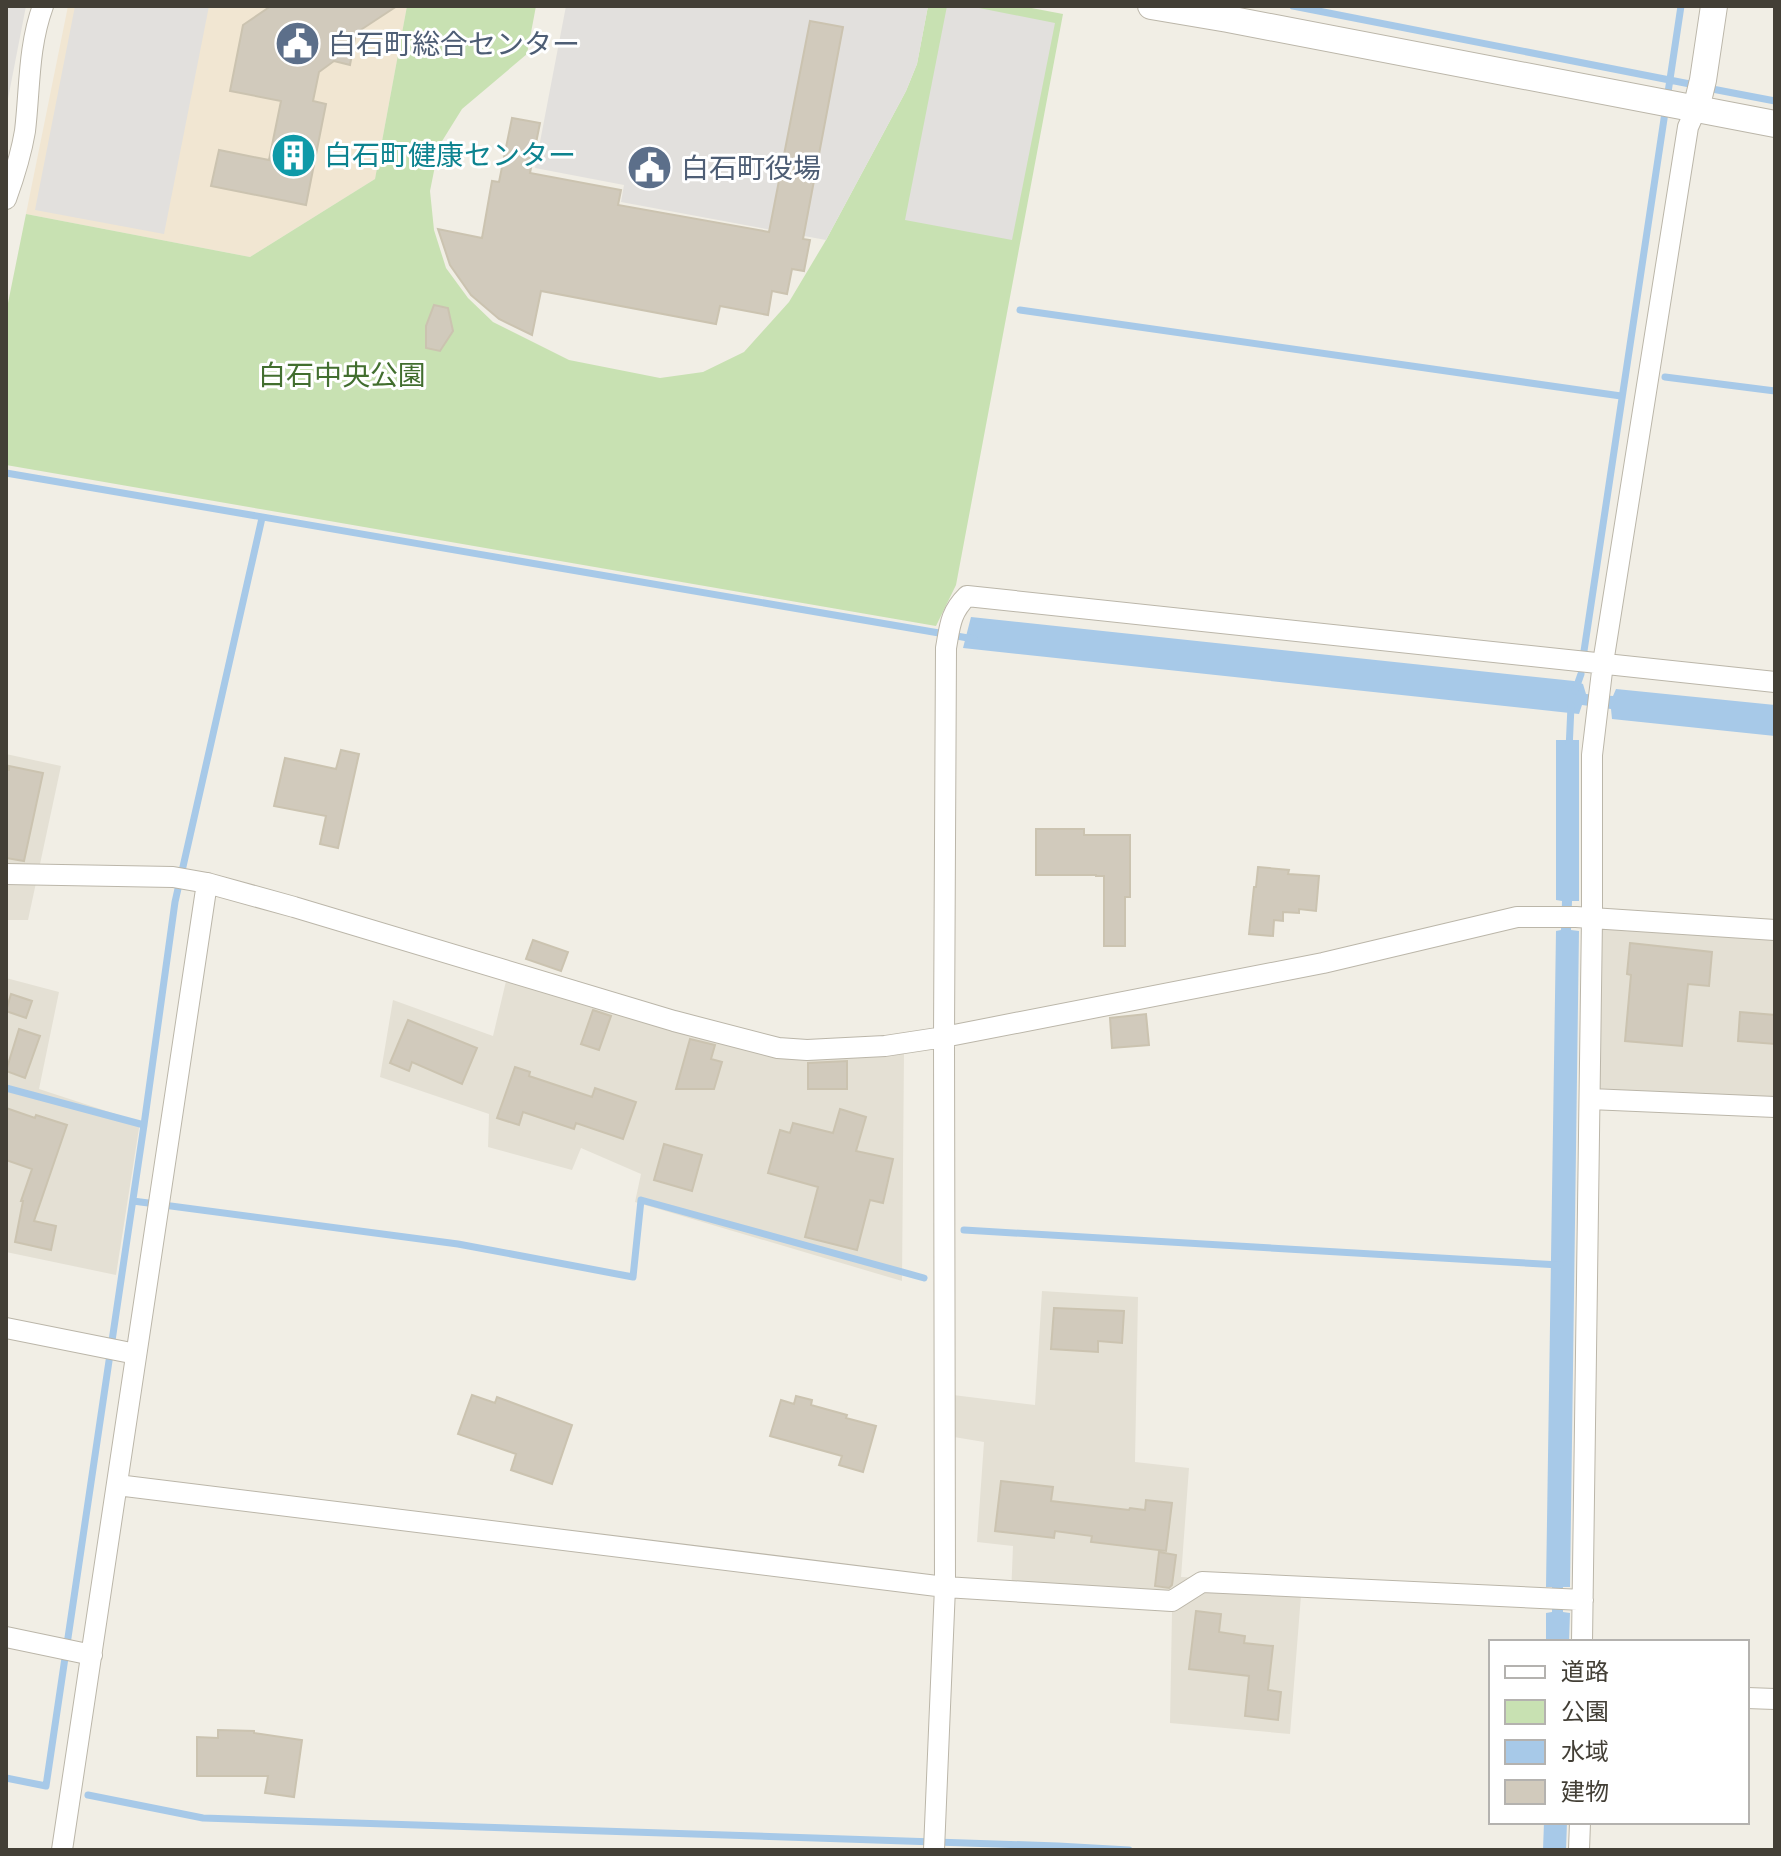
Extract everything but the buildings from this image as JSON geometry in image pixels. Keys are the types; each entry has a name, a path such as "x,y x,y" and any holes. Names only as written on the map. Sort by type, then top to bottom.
{"street":[{"path":"6,199 25,132 31,53 43,6"},
{"path":"1151,6 1229,12 1660,102 1699,94 1775,124"},
{"path":"1581,1640 1566,1600 1590,1099 1576,917 1603,663 1688,127 1699,94 1714,6"},
{"path":"934,1842 945,1587 946,648 956,606 967,596 1775,682"},
{"path":"6,874 191,879 674,1021 778,1048 807,1050 885,1046 944,1037 1323,963 1517,917 1576,917 1775,930"},
{"path":"62,1850 74,1651 117,1485 118,1350 159,1205 191,879"},
{"path":"1590,1099 1775,1107"},
{"path":"6,1328 118,1350"},
{"path":"117,1485 945,1587 1172,1601 1202,1582 1566,1600"},
{"path":"6,1637 74,1651"},
{"path":"1749,1698 1775,1699"},
{"path":"1579,1850 1580,1824"}],"shaded area":[{"path":"6,6 26,6 6,109"},
{"path":"68,6 407,6 375,179 250,257 26,214"},
{"path":"75,6 209,6 164,234 35,210"},
{"path":"566,6 928,6 917,64 906,91 826,240 621,202 624,185 535,168"},
{"path":"947,6 969,6 1055,23 1012,240 905,220"},
{"path":"6,754 61,766 28,920 6,920"},
{"path":"1601,925 1775,936 1775,1115 1599,1110"},
{"path":"507,977 774,1056 904,1053 902,1281 635,1202 641,1174 581,1148 572,1170 488,1147 489,1114 380,1077 393,1000 493,1036"},
{"path":"6,978 59,992 39,1089 140,1122 116,1275 6,1252"},
{"path":"1042,1291 1138,1297 1135,1462 1189,1468 1181,1577 1302,1583 1290,1734 1170,1723 1172,1612 1011,1596 1013,1546 977,1542 984,1442 954,1437 953,1395 1035,1405"}],"green space":[{"name":"白石中央公園","path":"407,6 536,6 527,54 462,109 439,146 430,191 434,230 446,268 468,298 493,322 569,360 660,378 703,372 744,352 789,302 906,91 917,64 928,6 1021,6 1063,14 956,585 936,626 6,465 6,313 26,214 250,257 375,179"}],"water":[{"path":"971,617 1574,681 1583,684 1586,694 1613,696 1616,689 1775,705 1775,736 1612,719 1611,709 1582,705 1579,714 963,648"},
{"path":"1556,740 1579,740 1579,901 1572,901 1571,930 1579,931 1570,1587 1563,1587 1563,1612 1570,1613 1569,1640 1546,1640 1546,1613 1552,1612 1552,1587 1546,1587 1556,931 1561,930 1562,901 1556,900"},
{"path":"1544,1824 1567,1824 1566,1850 1543,1850"}],"waterway":[{"path":"1293,6 1695,85"},
{"path":"1584,651 1681,6"},
{"path":"1707,88 1775,101"},
{"path":"1020,310 1621,396"},
{"path":"1665,377 1775,391"},
{"path":"6,473 974,639"},
{"path":"6,1778 46,1786 175,902 262,518"},
{"path":"1575,691 1581,674"},
{"path":"1569,750 1571,706"},
{"path":"6,1088 144,1125"},
{"path":"133,1201 458,1244 633,1277 641,1200 924,1278"},
{"path":"964,1230 1560,1265"},
{"path":"88,1795 203,1818 1129,1850"}],"place":[{"name":"白石町総合センター","path":"297,44"},
{"name":"白石町健康センター","path":"293,155"},
{"name":"白石町役場","path":"650,168"}]}
